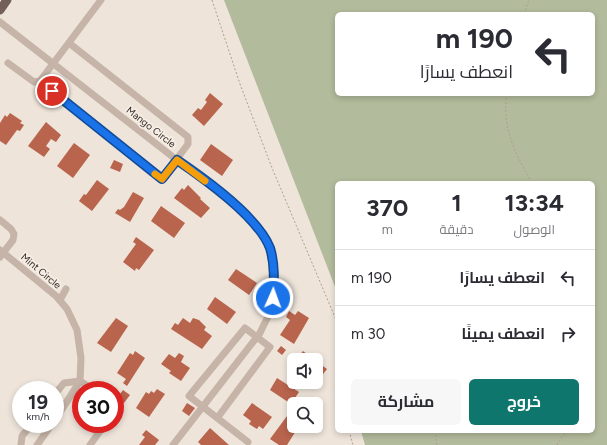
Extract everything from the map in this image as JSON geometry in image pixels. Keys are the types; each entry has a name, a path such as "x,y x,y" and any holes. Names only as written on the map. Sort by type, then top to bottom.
{"main road":[{"path":"0,10 7,0"}],"street":[{"path":"8,62 34,82 40,81 101,0"},
{"name":"Mango Circle","path":"0,22 237,206 263,234 270,249 274,267 272,306 269,315 256,337 174,445"},
{"path":"40,81 162,179 177,160 188,144 188,137 69,43"},
{"path":"0,220 14,234 13,240 1,253"},
{"name":"Mint Circle","path":"1,253 60,300 67,309 76,330 82,358 80,381"},
{"path":"60,300 66,289"},
{"path":"218,417 270,347 245,328 189,396 218,417 249,444"},
{"name":"Mint Circle","path":"64,406 72,393"},
{"path":"21,445 22,436 24,433"},
{"path":"37,445 46,433"},
{"path":"90,445 99,433"}],"path":[{"path":"212,0 240,84 269,161 335,317"},
{"path":"525,12 529,0"},
{"path":"507,96 509,137 514,152 531,181"},
{"path":"350,433 353,445"},
{"path":"435,433 436,445"},
{"path":"556,445 565,433"}],"green space":[{"path":"224,0 607,0 607,445 365,445 362,433 595,433 595,181 335,181 335,287"}],"building":[{"path":"210,93 223,104 204,126 192,115 198,108 201,110 207,102 205,100"},
{"path":"10,113 22,121 20,123 24,125 20,131 17,130 6,145 0,141 0,123 5,115 7,117"},
{"path":"46,122 61,135 56,142 51,139 46,146 50,149 44,157 28,146"},
{"path":"74,143 90,155 73,178 57,166"},
{"path":"211,144 233,160 222,176 200,160"},
{"path":"114,160 123,164 120,172 110,168"},
{"path":"97,180 109,189 92,211 79,201 84,194 86,195"},
{"path":"188,185 210,208 201,218 174,198 182,188 184,190"},
{"path":"133,192 144,198 130,222 115,213 118,209 120,210 124,207"},
{"path":"161,206 185,223 174,238 151,221"},
{"path":"136,237 154,250 139,270 136,268 135,271 123,262 136,244 133,242"},
{"path":"236,269 257,283 249,295 228,280"},
{"path":"215,297 236,312 227,324 207,309"},
{"path":"289,311 295,315 298,311 309,318 294,344 280,335 290,320 286,317"},
{"path":"116,318 128,326 111,352 97,343"},
{"path":"183,318 190,323 193,318 199,320 206,327 204,330 212,336 202,349 171,329 175,323 178,325"},
{"path":"281,346 286,350 282,355 277,351"},
{"path":"135,351 145,358 127,386 124,384 126,379 117,373 130,353 133,355"},
{"path":"179,353 184,356 181,362 190,368 181,381 169,373 171,371 161,364 169,354 175,358"},
{"path":"323,366 327,369 323,374"},
{"path":"277,378 287,384 287,389 294,389 299,392 296,397 287,397 287,401 270,390"},
{"path":"157,389 165,394 149,417 136,408 146,392 149,394 151,391 154,393"},
{"path":"124,391 130,395 124,403"},
{"path":"187,403 195,408 189,416 182,411"},
{"path":"252,403 272,417 263,429 259,426 257,429 249,424 251,421 243,415"},
{"path":"287,416 287,433 295,433 287,445 279,445 270,439"},
{"path":"210,428 229,445 201,445 198,442"},
{"path":"146,430 159,440 155,445 139,445 145,437 142,435"}],"slow traffic":[{"path":"155,174 162,179 177,160 205,181"}],"route":[{"path":"52,91 162,179 177,160 237,206 263,234 270,249 274,267 273,298"}]}
